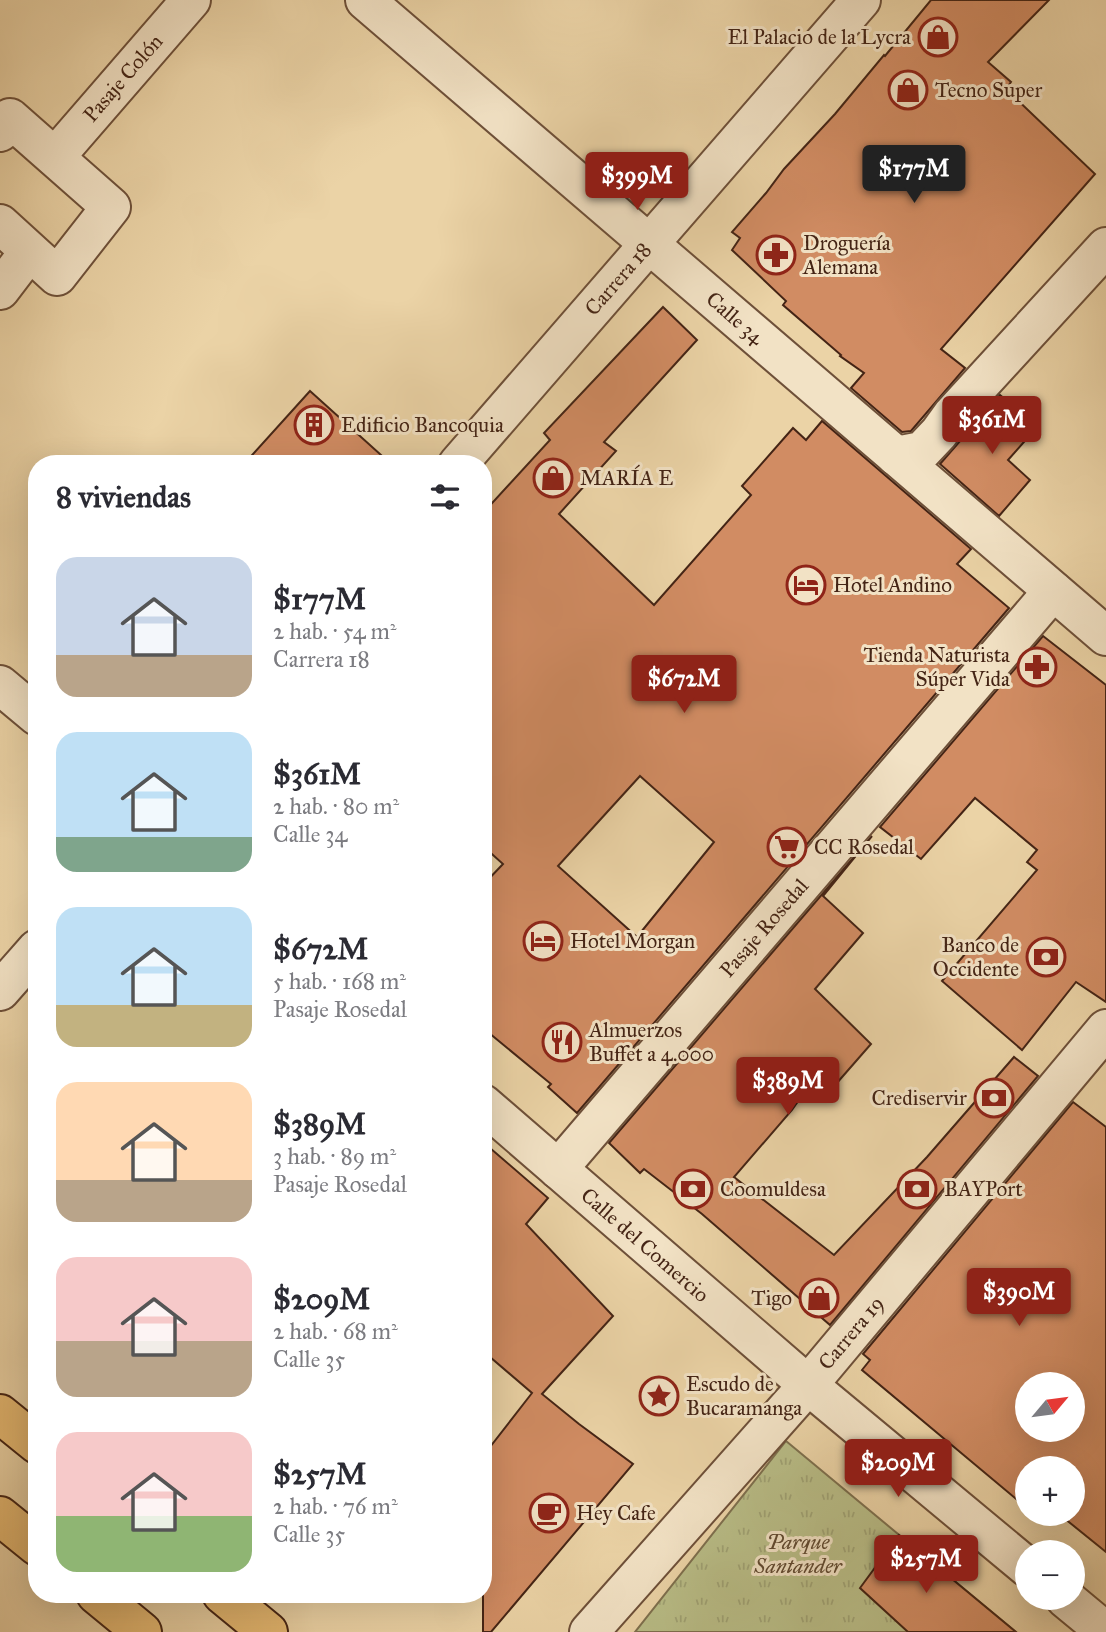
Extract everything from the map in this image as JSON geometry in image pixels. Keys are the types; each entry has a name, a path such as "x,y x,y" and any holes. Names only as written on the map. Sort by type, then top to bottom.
{"main road":[{"path":"0,1413 28,1436"},
{"path":"0,1516 28,1539"},
{"path":"107,1603 142,1632"},
{"path":"233,1603 268,1632"}],"street":[{"name":"Pasaje Colón","path":"55,157 191,0"},
{"name":"Calle 34","path":"365,0 1106,636"},
{"name":"Carrera 18","path":"466,455 861,0"},
{"path":"0,132 10,118 111,206 57,276 0,224"},
{"path":"896,456 922,451 1106,247"},
{"path":"0,290 29,252"},
{"name":"Pasaje Rosedal","path":"558,1169 1053,590"},
{"path":"0,685 28,708"},
{"path":"0,991 28,959"},
{"name":"Carrera 19","path":"589,1632 808,1385 1106,1029"},
{"name":"Calle del Comercio","path":"492,1112 808,1385 1015,1557"},
{"path":"1079,1610 1106,1632"}],"green space":[{"name":"Parque Santander","path":"786,1441 1016,1632 635,1632"}],"building":[{"path":"931,0 1049,0 988,62 1011,82 1006,89 1095,174 941,349 965,368 911,431 902,432 851,388 864,373 840,356 783,305 786,301 732,250 740,238 732,232"},
{"path":"663,307 697,340 604,442 616,451 559,514 654,605 751,495 742,486 793,428 806,440 822,421 971,549 957,564 1009,608 577,1113 548,1087 551,1084 492,1035 492,876 503,864 492,854 492,503 550,440 544,433","holes":["640,776 714,842 637,937 558,866"]},
{"name":"Edificio Bancoquia","path":"310,391 381,455 252,455"},
{"path":"1000,395 1038,426 1008,460 1030,480 999,516 940,464"},
{"path":"1043,636 1106,685 1106,1002 1076,982 1022,1050 942,981 1037,870 1027,862 1037,850 975,798 921,859 880,827"},
{"path":"872,836 823,896 863,933 815,989 871,1044 822,1100 808,1087 792,1110 734,1177 834,1255 927,1157 1014,1057 1038,1076 830,1325 702,1214 644,1169 640,1173 609,1143"},
{"path":"1073,1102 1106,1127 1106,1552 1074,1526 1085,1526 1085,1456 1015,1456 1015,1498 862,1370 870,1360 863,1354"},
{"path":"492,1150 548,1198 526,1224 613,1316 542,1394 633,1464 491,1632 483,1632 483,1603 492,1603 492,1444 532,1393 492,1359"},
{"path":"899,1535 1016,1632 908,1632 860,1588"}],"place":[{"name":"El Palacio de la Lycra","path":"938,37"},
{"name":"Tecno Super","path":"908,90"},
{"name":"Droguería Alemana","path":"776,255"},
{"name":"Edificio Bancoquia","path":"314,425"},
{"name":"MARÍA E","path":"553,478"},
{"name":"Hotel Andino","path":"806,585"},
{"name":"Tienda Naturista Súper Vida","path":"1037,667"},
{"name":"CC Rosedal","path":"787,847"},
{"name":"Hotel Morgan","path":"543,941"},
{"name":"Banco de Occidente","path":"1046,957"},
{"name":"Almuerzos Buffet a 4.000","path":"562,1042"},
{"name":"Crediservir","path":"994,1098"},
{"name":"Coomuldesa","path":"693,1189"},
{"name":"BAYPort","path":"917,1189"},
{"name":"Tigo","path":"819,1298"},
{"name":"Escudo de Bucaramanga","path":"659,1396"},
{"name":"Hey Cafe","path":"549,1513"}]}
